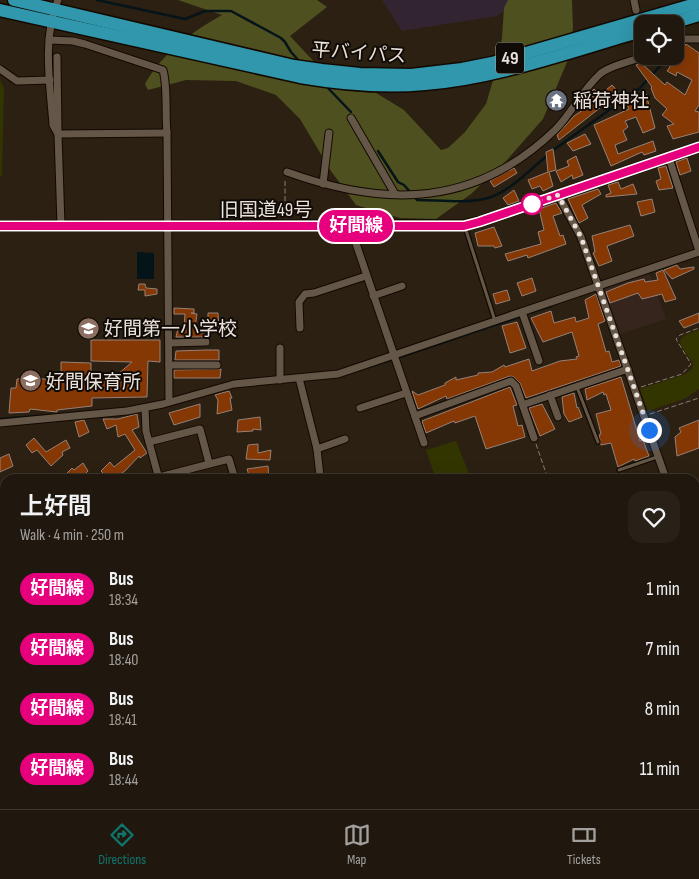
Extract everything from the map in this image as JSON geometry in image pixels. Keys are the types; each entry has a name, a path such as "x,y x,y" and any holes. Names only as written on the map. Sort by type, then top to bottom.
{"highway":[{"name":"平バイパス","path":"14,0 319,77 378,85 424,84 462,79 500,71 634,33"},
{"name":"平バイパス","path":"0,10 55,10 299,67 319,77 360,74 403,74 462,69 492,63 699,2"},
{"path":"684,20 699,15"}],"street":[{"path":"634,0 636,10"},
{"path":"55,10 49,40 53,125 58,134"},
{"path":"684,40 699,39"},
{"path":"49,40 73,41 163,70 165,78 164,110 167,133 169,401"},
{"path":"57,57 61,225"},
{"path":"288,172 323,184 353,191 410,194 443,192 467,186 512,165 560,124 600,74 634,61"},
{"path":"0,69 17,81 50,80"},
{"path":"351,118 394,194"},
{"path":"58,134 167,133"},
{"path":"323,184 330,133"},
{"name":"旧国道49号","path":"0,226 464,226 699,147"},
{"path":"0,422 145,408 234,384 300,380 338,374 699,252 669,158"},
{"path":"558,195 581,237 664,474"},
{"path":"350,226 424,443"},
{"path":"300,328 299,302 305,294 366,276"},
{"path":"373,296 402,286"},
{"path":"522,312 539,361"},
{"path":"169,343 206,342"},
{"path":"280,348 280,380"},
{"path":"169,365 217,365"},
{"path":"525,404 628,369"},
{"path":"300,380 317,449 320,474"},
{"path":"415,416 512,381 516,386 534,438"},
{"path":"360,408 406,393"},
{"path":"550,395 558,417"},
{"path":"145,408 146,431 158,474"},
{"path":"149,442 200,428 209,463"},
{"path":"317,449 345,439"},
{"path":"172,474 229,459 234,474"}],"lane":[{"path":"464,226 495,322"},
{"path":"577,387 598,442"},
{"path":"619,470 658,457"}],"path":[{"path":"285,226 285,180 288,172"},
{"path":"635,389 682,374 687,370 691,364 676,339 680,335 699,328"},
{"path":"645,416 699,398"},
{"path":"534,438 546,474"}],"shaded area":[{"path":"382,0 521,0 497,16 402,31"},
{"path":"0,80 4,88 2,176 0,176"},
{"path":"137,252 154,253 154,279 137,279"},
{"path":"650,274 666,319 620,334 604,289"},
{"path":"699,330 699,389 684,399 648,411 640,389 686,374 692,369 693,363 680,342 684,336"},
{"path":"456,441 469,474 434,474 426,450"}],"green space":[{"path":"178,0 317,0 327,7 290,36 318,66 358,82 404,110 441,150 448,148 465,132 486,104 497,67 502,38 504,8 508,0 572,0 573,28 567,62 543,119 507,160 471,194 436,219 400,218 356,205 331,171 300,119 276,95 236,81 186,80 148,90 145,84 169,53 189,36 222,15"}],"building":[{"path":"686,44 699,53 699,105 695,111 699,112 699,132 673,139 667,126 674,124 662,115 667,109 655,98 652,87 636,65 643,65 665,85 667,82 685,95 692,80 677,72 676,76 667,71 671,65 684,65 684,47"},
{"path":"612,85 619,93 559,140 557,135 574,116 596,101 590,93 594,89 600,95"},
{"path":"638,93 641,99 646,94 655,128 643,133 636,117 625,121 628,127 623,131 627,140 615,145 618,154 653,141 656,151 644,155 642,152 611,166 594,125 629,109 626,102"},
{"path":"585,134 591,144 573,151 567,143"},
{"path":"553,149 556,170 549,172 553,186 543,191 540,186 532,189 528,180 548,172 546,152"},
{"path":"576,156 583,175 573,179 572,175 561,182 556,171 569,166 567,161"},
{"path":"687,158 691,171 680,175 676,162"},
{"path":"666,166 673,188 659,190 656,181 661,179 658,168"},
{"path":"514,168 517,173 494,187 490,181"},
{"path":"618,182 621,189 633,184 637,194 606,197 606,195 611,193 608,185"},
{"path":"598,189 601,194 582,205 588,218 579,223 568,199"},
{"path":"514,190 519,201 508,205 503,198"},
{"path":"652,199 655,212 641,216 637,202"},
{"path":"556,203 562,213 553,216 560,236 563,235 566,244 528,258 527,255 508,261 505,254 541,244 538,232 544,230 539,209"},
{"path":"630,225 634,236 607,246 612,261 599,266 593,253 595,252 592,236"},
{"path":"494,227 502,246 495,248 494,246 478,246 475,233"},
{"path":"677,265 680,269 694,267 694,269 672,279 664,270"},
{"path":"663,270 676,299 665,302 662,294 642,299 638,293 610,303 606,292 644,279 645,282 658,280 656,273"},
{"path":"532,278 536,291 522,296 517,283"},
{"path":"139,284 145,284 146,288 157,289 157,294 145,296 145,290 138,290"},
{"path":"507,290 510,300 496,304 493,294"},
{"path":"596,294 605,321 598,324 606,352 609,351 612,362 619,360 621,366 526,398 520,383 510,376 447,399 446,396 418,409 412,391 418,395 445,385 445,383 456,377 456,380 478,375 478,373 492,372 504,365 505,367 529,359 532,371 560,361 577,359 576,357 579,356 572,332 543,342 531,318 551,311 554,323 575,317 576,322 589,318 585,300"},
{"path":"174,308 194,309 194,313 191,313 197,314 195,328 204,328 203,337 176,337 178,328 184,328 185,314 174,314"},
{"path":"208,313 218,313 219,329 208,329"},
{"path":"699,313 699,322 684,328 679,321"},
{"path":"517,322 526,348 510,353 502,326"},
{"path":"91,340 160,340 160,362 148,361 147,397 92,398 92,406 57,410 57,412 30,409 29,412 9,413 11,388 16,388 17,379 61,379 61,362 91,363 91,373 117,375 132,362 91,361"},
{"path":"219,350 219,360 175,360 176,351"},
{"path":"221,369 220,378 174,378 174,370"},
{"path":"621,377 640,441 643,440 649,456 635,461 634,459 618,467 611,443 601,445 599,435 601,434 596,414 611,410 606,394 604,395 603,392 587,400 585,389"},
{"path":"510,387 517,405 513,406 518,426 522,425 525,437 486,449 475,416 455,423 454,421 426,433 422,421"},
{"path":"229,391 232,398 230,398 232,410 217,414 218,400 215,395"},
{"path":"574,393 577,408 582,417 569,422 564,414 562,397"},
{"path":"200,404 200,417 174,425 169,413"},
{"path":"542,404 555,429 540,436 529,408"},
{"path":"137,414 139,427 132,430 147,453 140,458 139,456 120,474 104,474 101,471 110,462 114,467 135,450 125,434 118,437 116,425 107,429 103,419 118,419"},
{"path":"260,417 261,430 253,429 253,431 237,432 238,420"},
{"path":"84,420 89,432 79,437 75,422"},
{"path":"699,420 699,448 677,456 675,437 681,432 679,428"},
{"path":"34,438 46,452 66,440 70,448 62,452 63,455 51,466 37,450 32,453 26,445"},
{"path":"258,444 258,453 271,450 270,460 246,459 248,445"},
{"path":"9,454 13,466 0,472 0,458"},
{"path":"83,463 88,471 85,474 66,474 72,468 74,470"},
{"path":"268,466 269,474 248,474 247,469"}],"waterway":[{"path":"97,0 185,19 205,11 231,11 281,38 300,62"},
{"path":"552,151 640,88 661,65"},
{"path":"326,86 351,112"},
{"path":"378,151 398,182 404,185 417,200 453,201 480,200 496,195 512,185 548,155"},
{"path":"532,312 551,306"},
{"path":"397,358 519,317"},
{"path":"356,371 390,360"},
{"path":"0,419 50,415"}],"bus line":[{"name":"好間線","path":"0,226 464,226 699,147"}],"place":[{"name":"稲荷神社","path":"557,100"},
{"name":"好間第一小学校","path":"88,328"},
{"name":"好間保育所","path":"30,381"}],"route":[{"path":"532,204 558,195 581,237 649,430"}]}
